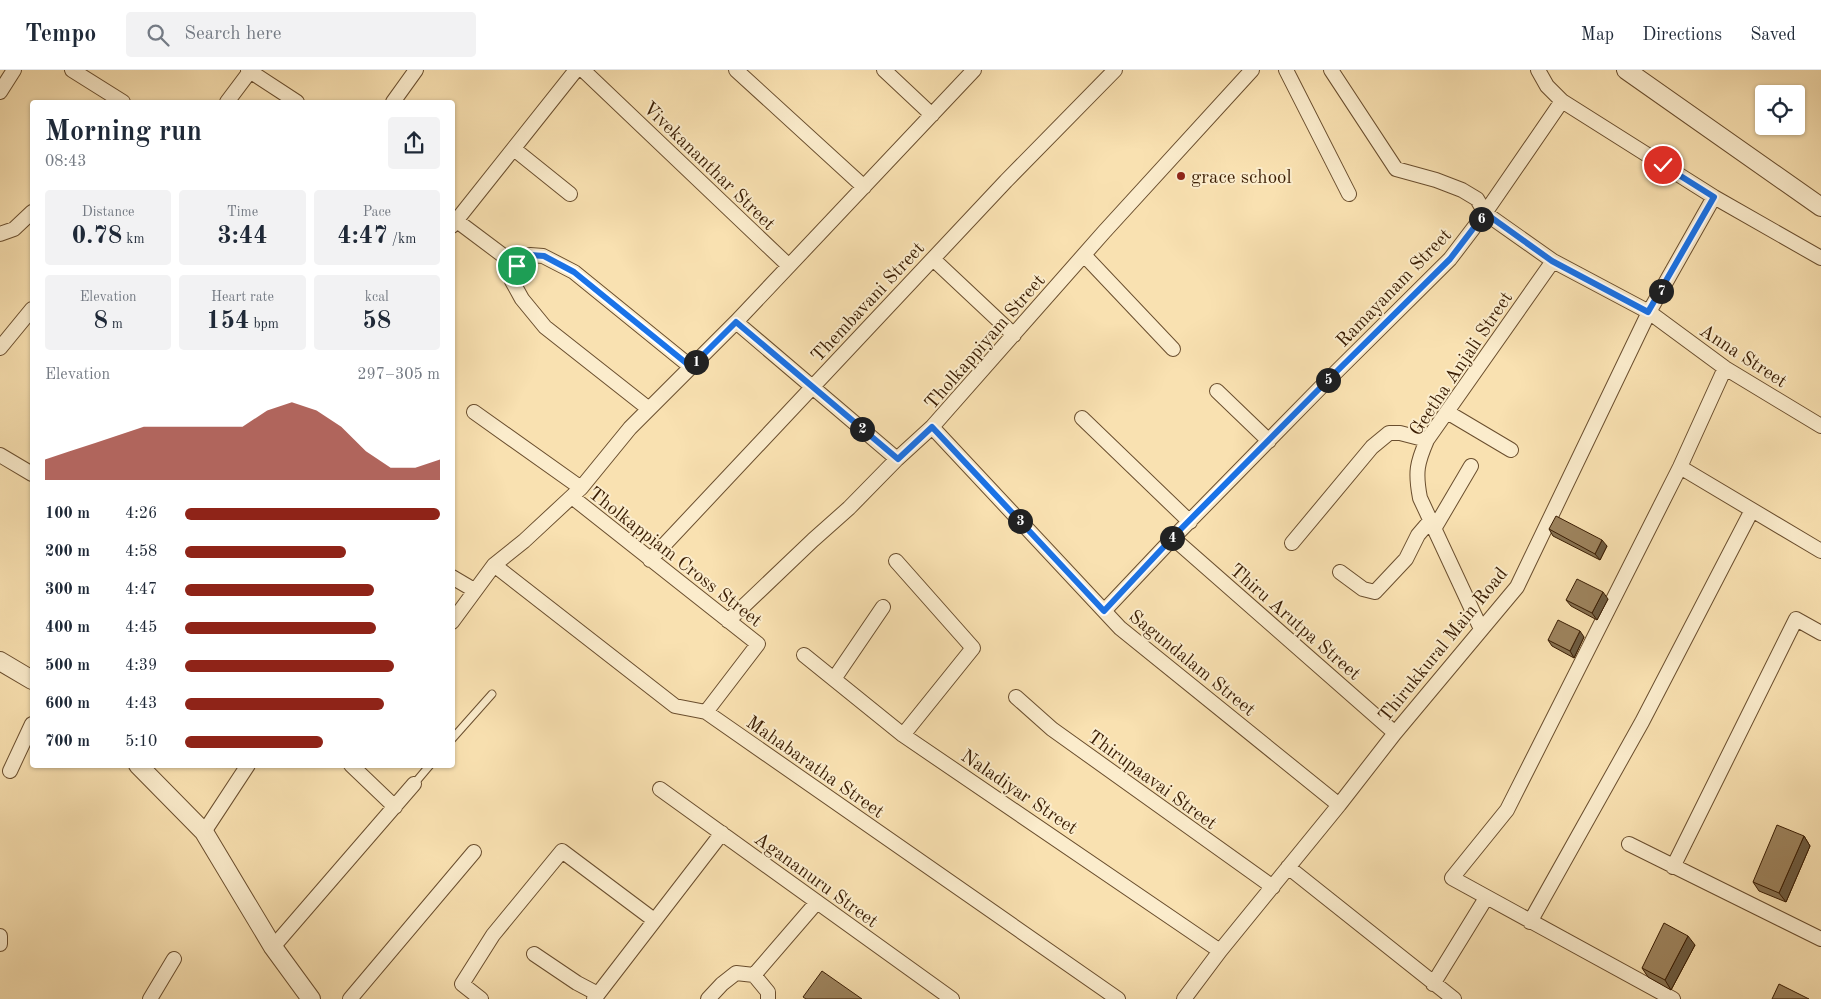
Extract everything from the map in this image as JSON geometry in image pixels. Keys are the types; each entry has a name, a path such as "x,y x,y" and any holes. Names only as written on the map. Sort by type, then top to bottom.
{"street":[{"path":"0,92 14,70"},
{"path":"72,70 117,100"},
{"path":"228,100 250,70 294,100"},
{"path":"394,100 416,70"},
{"path":"517,266 455,224 576,70"},
{"name":"Vivekananthar Street","path":"583,70 789,266"},
{"path":"736,70 864,187"},
{"path":"884,70 932,115"},
{"path":"455,618 494,565 524,541 576,493 630,428 736,322 974,70"},
{"name":"Thembavani Street","path":"650,560 933,259 1115,70"},
{"name":"Tholkappiyam Street","path":"728,621 813,540 850,508 932,427 1084,255 1252,70"},
{"path":"1286,70 1349,194"},
{"name":"Anna Street","path":"1331,70 1396,169 1436,180 1462,190 1477,199 1485,213 1552,261 1648,312 1725,368 1821,426"},
{"path":"1538,70 1547,86 1562,101 1714,197 1821,258"},
{"path":"1626,70 1821,207"},
{"name":"Ramayanam Street","path":"1104,611 1172,538 1450,259 1485,213 1562,101"},
{"path":"514,149 570,194"},
{"name":"Thirukkural Main Road","path":"1184,999 1220,950 1339,805 1395,733 1517,587 1648,312 1714,197"},
{"path":"0,234 14,229 30,214"},
{"path":"649,409 545,327 522,299 512,281 517,266 530,255 544,256 574,272 691,367"},
{"path":"1084,255 1173,350"},
{"path":"933,259 1014,335"},
{"name":"Geetha Anjali Street","path":"1482,629 1420,498 1416,478 1419,459 1427,440 1552,261"},
{"path":"0,348 30,311"},
{"path":"736,322 898,459"},
{"path":"1673,999 1452,878 1507,810 1680,467 1725,368"},
{"path":"1217,391 1269,441"},
{"name":"Tholkappiam Cross Street","path":"474,412 576,493 650,560 758,644 706,712"},
{"path":"1447,412 1511,450"},
{"path":"1082,418 1190,522"},
{"name":"Sagundalam Street","path":"932,427 1120,628 1339,805"},
{"path":"1292,543 1372,447 1389,433 1400,433 1427,440"},
{"path":"0,455 30,473"},
{"path":"1340,572 1363,589 1375,592 1406,559 1418,535 1432,524 1471,466"},
{"path":"1680,467 1821,551"},
{"path":"1530,922 1642,722 1752,510"},
{"name":"Thiru Arutpa Street","path":"1172,538 1395,733"},
{"path":"896,561 973,648 903,735"},
{"name":"Mahabaratha Street","path":"494,565 676,706 706,712 1118,999"},
{"path":"455,579 474,590"},
{"path":"834,679 883,607"},
{"path":"1673,866 1796,619 1821,633"},
{"name":"Naladiyar Street","path":"804,655 903,735 1220,950"},
{"path":"0,661 30,679"},
{"name":"Thirupaavai Street","path":"1016,696 1052,729 1272,888"},
{"path":"10,771 30,728"},
{"path":"141,768 204,832 273,947 311,999"},
{"path":"204,832 246,768"},
{"path":"354,768 395,807"},
{"path":"273,947 414,784"},
{"name":"Agananuru Street","path":"660,789 952,999"},
{"path":"534,954 596,997 722,833"},
{"path":"1629,844 1821,938"},
{"path":"481,999 462,984 493,935 562,851 654,920"},
{"path":"350,999 474,852"},
{"path":"1288,867 1454,999"},
{"path":"1433,984 1486,898"},
{"path":"754,975 817,902"},
{"path":"0,936 0,944"},
{"path":"150,999 174,959"},
{"path":"708,999 736,973 754,975 768,992 768,999"}],"lane":[{"path":"455,736 492,694"},
{"path":"414,784 427,768"}],"building":[{"path":"1556,516 1602,540 1595,554 1549,529"},
{"path":"1577,579 1603,592 1592,613 1566,600"},
{"path":"1558,620 1580,631 1570,651 1548,640"},
{"path":"1777,825 1804,836 1779,893 1753,882"},
{"path":"1664,923 1688,936 1665,980 1642,968"},
{"path":"822,971 862,999 806,999 803,997"},
{"path":"1779,984 1809,999 1772,999"}],"place":[{"name":"grace school","path":"1181,176"}],"route":[{"path":"517,266 530,255 544,256 574,272 691,367 736,322 898,459 932,427 1104,611 1172,538 1450,259 1485,213 1552,261 1648,312 1714,197 1663,165"}]}
